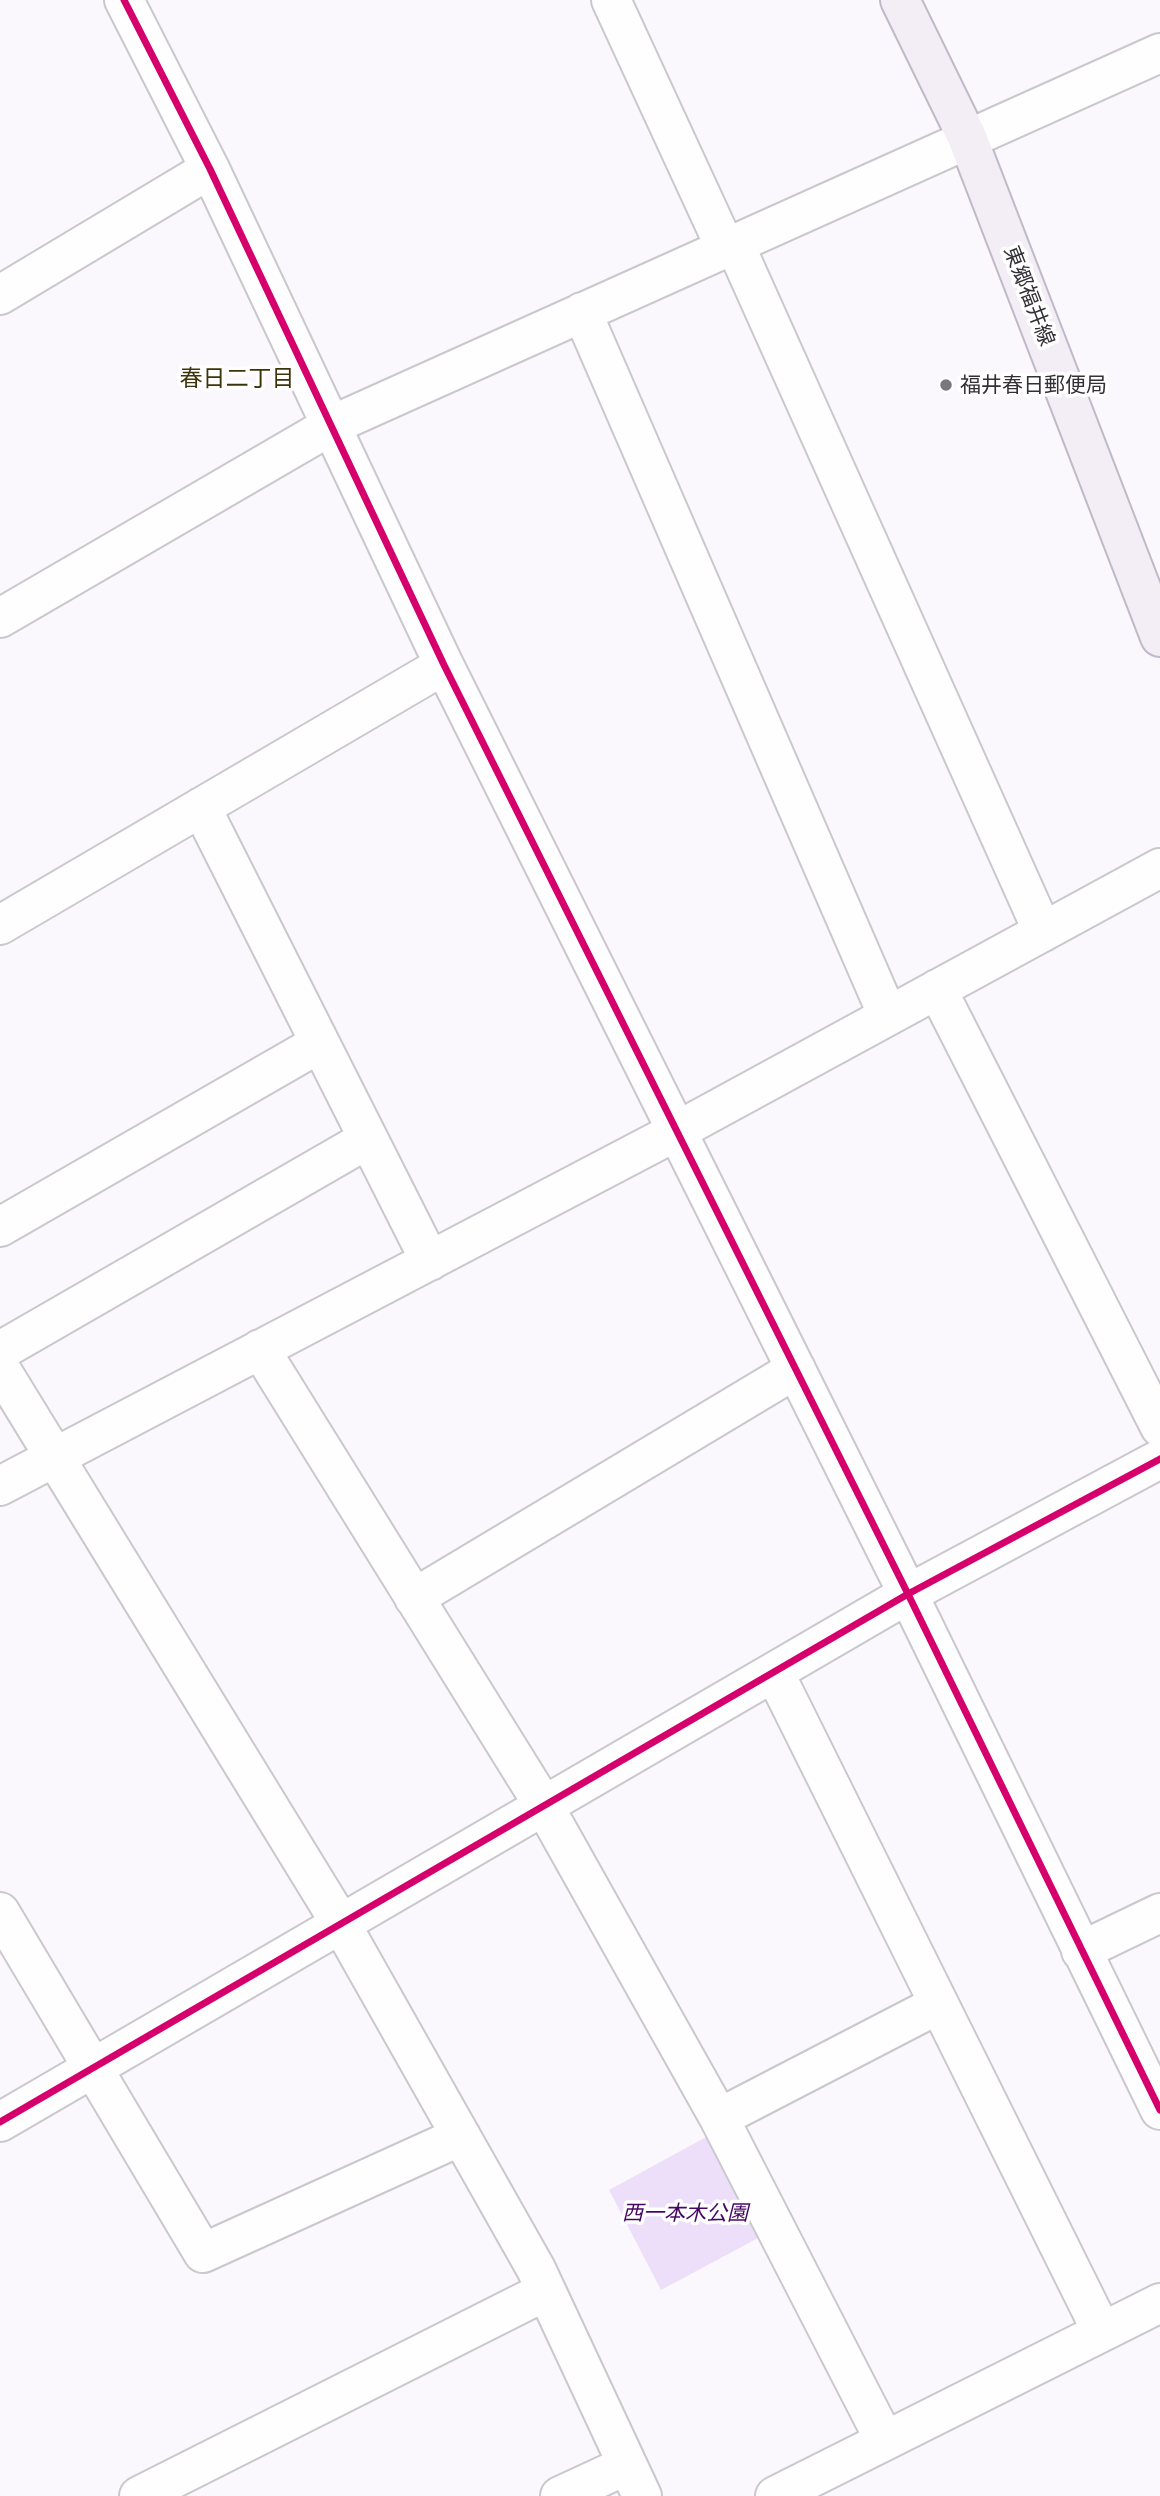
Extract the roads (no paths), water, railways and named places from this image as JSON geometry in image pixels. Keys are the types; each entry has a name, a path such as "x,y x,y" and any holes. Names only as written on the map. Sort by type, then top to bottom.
{"main road":[{"name":"東郷福井線","path":"900,0 967,137 1160,637"}],"street":[{"path":"124,0 210,169 444,665 908,1594 1160,2110"},
{"path":"611,0 729,245 1042,932"},
{"path":"0,618 332,425 967,137 1160,53"},
{"path":"0,295 210,169"},
{"path":"582,312 888,1016"},
{"path":"0,925 444,665"},
{"path":"201,807 430,1261"},
{"path":"0,1486 677,1131 1160,868"},
{"path":"937,989 1160,1427"},
{"path":"0,1227 320,1044"},
{"path":"0,1351 368,1139"},
{"path":"260,1349 544,1806 719,2118 884,2440"},
{"path":"0,1368 341,1924 546,2291 635,2481 560,2496"},
{"path":"414,1598 796,1369"},
{"path":"0,2122 908,1594 1160,1459"},
{"path":"774,1672 1102,2332"},
{"path":"0,1912 203,2253 461,2136"},
{"path":"1081,1951 1160,1913"},
{"path":"719,2118 939,2004"},
{"path":"139,2496 546,2291"},
{"path":"775,2496 1160,2303"}],"place":[{"name":"福井春日郵便局","path":"946,385"}],"district":[{"name":"春日二丁目","path":"237,379"}],"park label":[{"name":"西一本木公園","path":"685,2213"}]}
